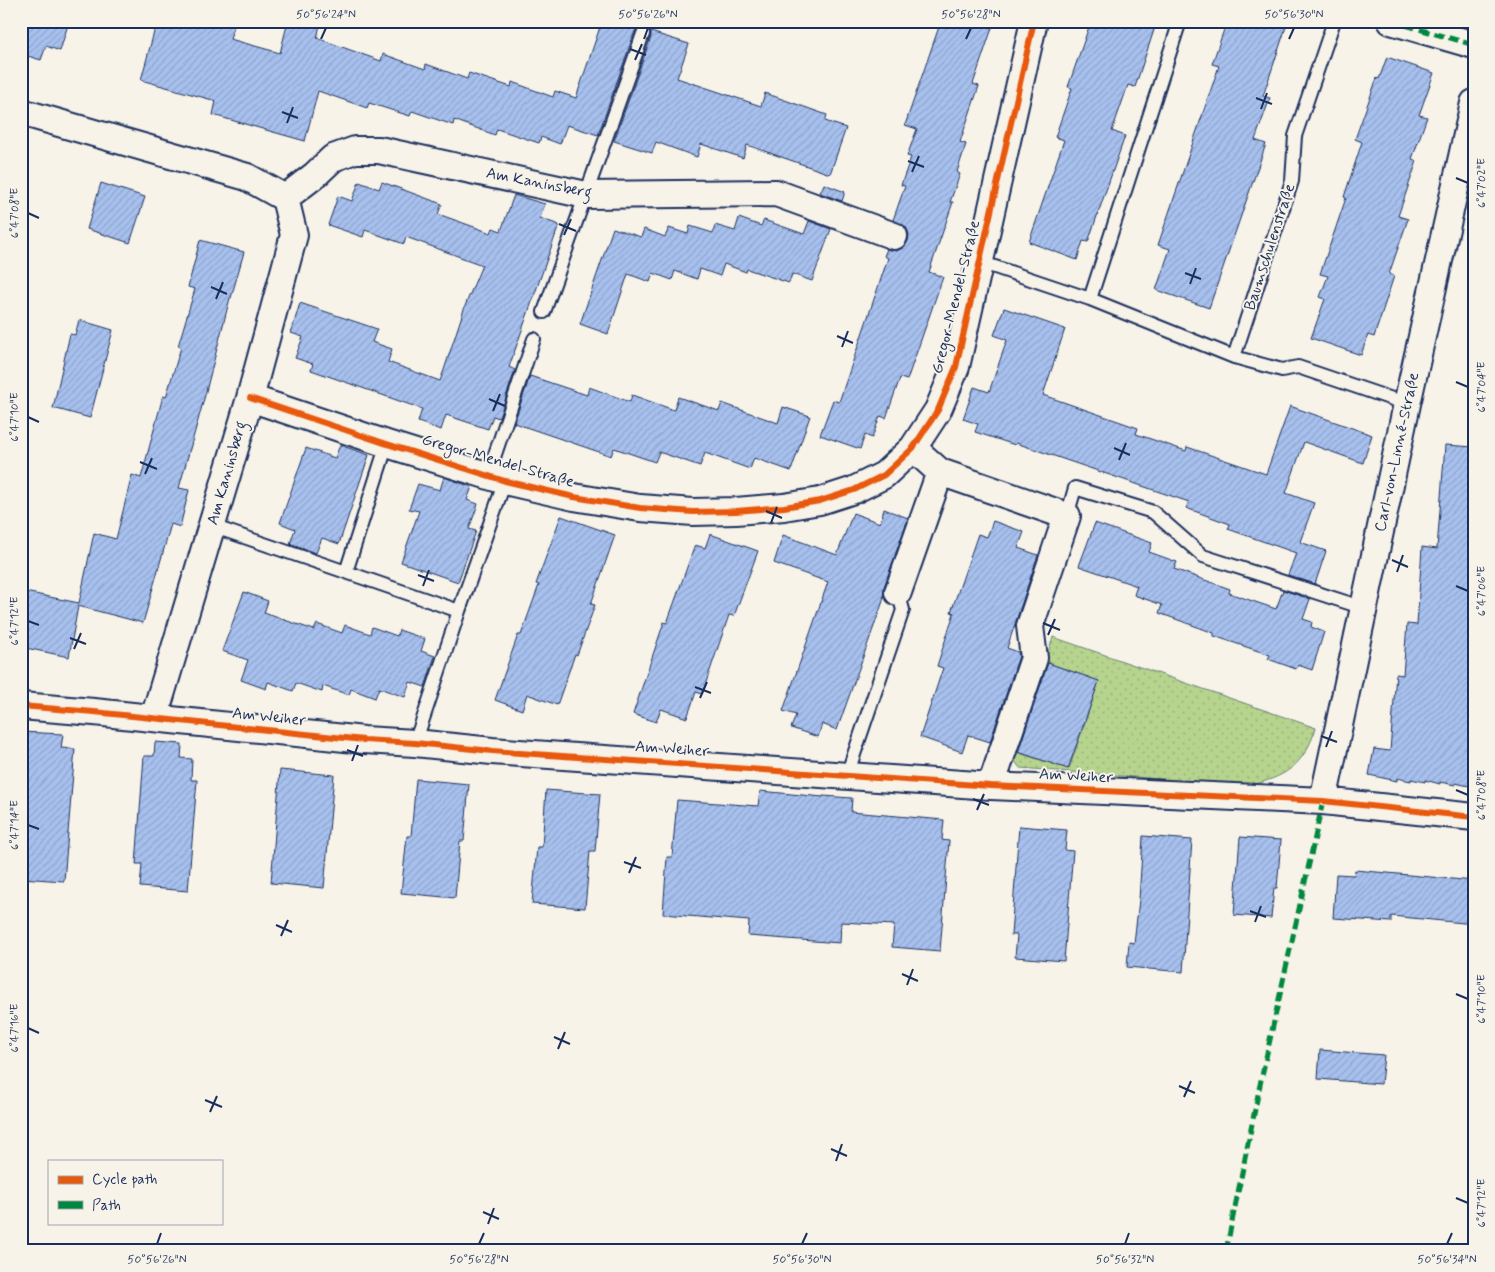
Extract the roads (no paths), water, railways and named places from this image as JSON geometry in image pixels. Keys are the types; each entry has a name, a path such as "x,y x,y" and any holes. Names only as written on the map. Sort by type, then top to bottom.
{"street":[{"name":"Gregor-Mendel-Straße","path":"250,398 387,444 497,478 574,497 640,508 693,512 784,507 820,501 854,490 884,475 913,448 938,410 956,367 1034,21"},
{"path":"1391,21 1474,45"},
{"name":"Carl-von-Linné-Straße","path":"1323,801 1407,404 1474,103"},
{"path":"21,112 247,177 285,198"},
{"name":"Am Kaninsberg","path":"154,718 250,398 294,236 285,198 315,175 332,158 355,150 379,150 586,195 776,193 894,236"},
{"path":"913,448 940,472 1067,516 1030,626 1034,658 991,786"},
{"path":"898,592 940,472"},
{"name":"Am Weiher","path":"21,706 492,751 991,786 1323,801 1474,817"}],"lane":[{"path":"1090,299 1180,21"},
{"name":"Baumschulenstraße","path":"1234,357 1292,181 1295,136 1334,21"},
{"path":"544,312 643,34"},
{"path":"980,262 1090,299 1234,357 1282,370 1298,367 1407,404"},
{"name":"Gregor-Mendel-Straße","path":"497,478 534,339"},
{"path":"346,572 387,444"},
{"path":"415,743 459,611 497,478"},
{"path":"1067,516 1075,488 1153,512 1203,556 1364,608"},
{"path":"212,526 459,611"},
{"path":"846,775 903,610 898,592"}]}
